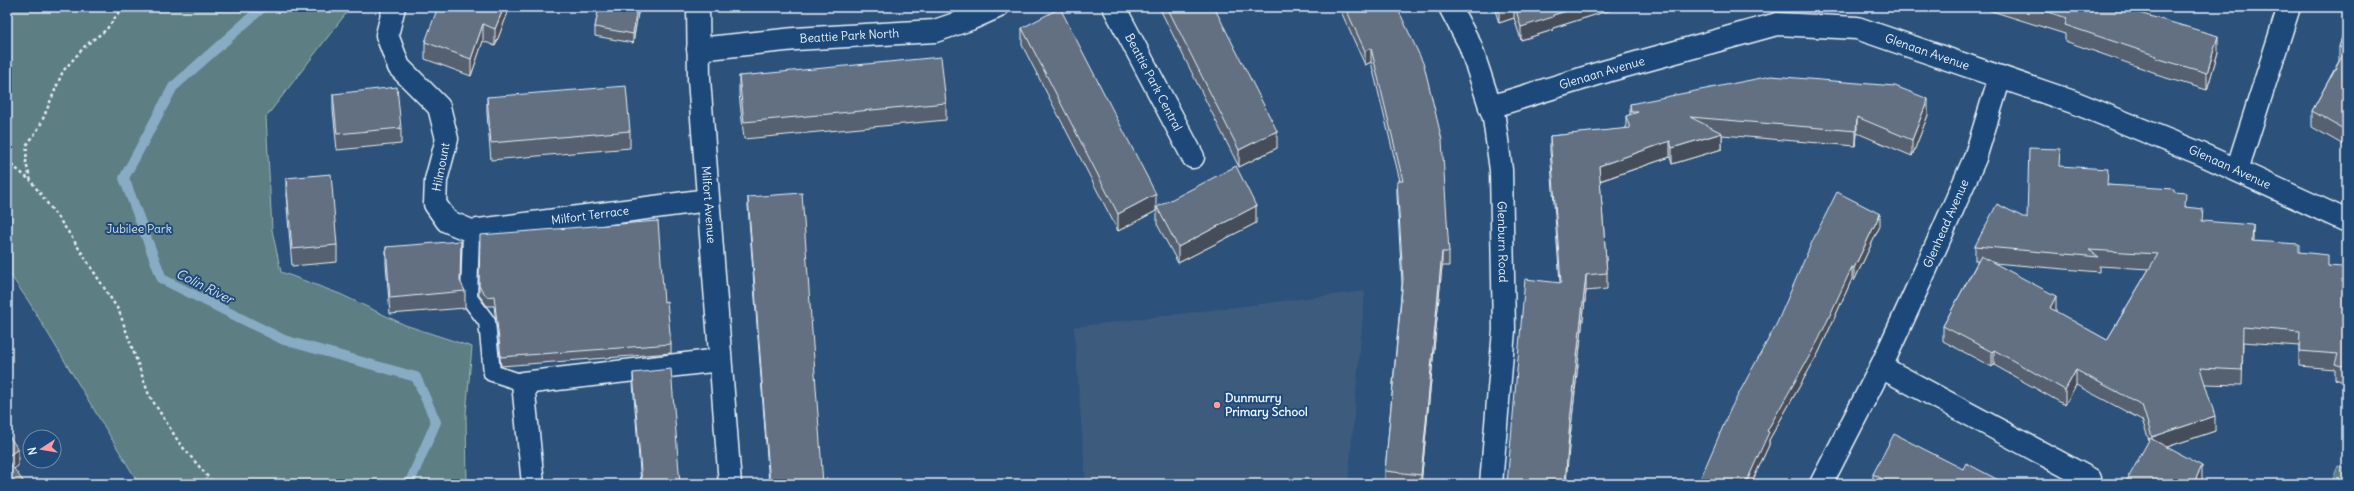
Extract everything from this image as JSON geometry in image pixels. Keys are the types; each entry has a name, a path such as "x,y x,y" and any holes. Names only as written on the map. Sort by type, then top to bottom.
{"street":[{"name":"Hilmount","path":"394,7 387,35 399,67 439,107 447,139 436,180 435,204 447,221 471,231"},
{"name":"Milfort Avenue","path":"698,7 698,49 708,200 730,484"},
{"name":"Beattie Park North","path":"698,49 795,40 935,30 970,19 997,7"},
{"name":"Beattie Park Central","path":"1114,7 1193,157"},
{"name":"Glenburn Road","path":"1450,7 1470,45 1490,107 1501,170 1504,323 1490,484"},
{"path":"2237,170 2289,7"},
{"name":"Glenaan Avenue","path":"1490,107 1607,71 1810,16 1857,28 2076,103 2237,170 2347,221"},
{"name":"Glenhead Avenue","path":"1821,484 1881,367 1975,158 2000,77"},
{"name":"Milfort Terrace","path":"471,231 708,200"},
{"path":"533,484 524,382 720,360"},
{"path":"1881,367 2090,479"}],"lane":[{"path":"471,231 469,298 487,322 492,373 524,382"}],"path":[{"path":"31,181 26,163 27,145 40,126 63,71 86,45 106,30 123,7"},
{"path":"7,161 31,181 67,230 119,311 149,395 180,444 214,484"}],"shaded area":[{"name":"Dunmurry Primary School","path":"1365,291 1348,484 1086,484 1074,327"}],"green space":[{"name":"Jubilee Park","path":"7,7 351,7 266,117 272,230 281,272 340,294 405,325 472,347 466,414 467,484 139,484 29,302 7,270"},
{"path":"2338,466 2347,469 2347,484 2331,484"}],"building":[{"path":"438,7 504,7 495,29 483,24 471,59 425,42"},
{"path":"599,7 637,7 633,34 595,27"},
{"path":"1167,7 1214,7 1277,131 1239,150"},
{"path":"1345,7 1397,7 1424,65 1442,140 1449,252 1442,252 1421,475 1385,471 1403,279 1397,181 1403,181 1371,48 1365,51"},
{"path":"1498,7 1508,7 1499,10"},
{"path":"1515,7 1579,7 1521,27"},
{"path":"2032,7 2130,7 2129,10 2218,36 2207,73 2156,58 2157,56 2065,25 2067,18"},
{"path":"1060,8 1156,194 1118,214 1022,28"},
{"path":"2347,21 2347,131 2312,111 2346,49 2339,47"},
{"path":"941,57 946,103 744,122 739,76"},
{"path":"1771,76 1895,86 1928,99 1912,140 1857,117 1856,131 1690,117 1722,133 1672,148 1670,141 1599,166 1607,273 1586,275 1570,421 1565,484 1507,484 1525,279 1561,283 1550,136 1630,128 1626,116 1638,112 1631,112 1630,104"},
{"path":"626,86 630,131 491,143 487,97"},
{"path":"397,87 401,128 337,134 333,94"},
{"path":"2029,148 2060,149 2059,166 2108,169 2107,185 2174,189 2174,192 2186,193 2185,207 2203,209 2202,221 2253,225 2252,241 2299,244 2299,252 2328,255 2328,266 2347,269 2347,368 2335,364 2338,354 2299,351 2300,332 2243,327 2242,370 2200,368 2215,416 2152,437 2142,405 2076,370 2065,390 1994,350 1992,352 1943,326 1981,256 2056,296 2050,308 2107,340 2158,254 2089,250 2099,257 1975,246 1997,204 2027,219"},
{"path":"1236,166 1256,206 1178,247 1157,207"},
{"path":"331,174 337,245 292,249 286,178"},
{"path":"1837,192 1880,214 1854,268 1852,267 1819,339 1767,431 1769,432 1746,483 1741,481 1740,484 1698,484 1731,408 1777,323 1812,242"},
{"path":"802,193 823,484 770,484 748,197"},
{"path":"658,221 664,302 667,301 671,344 501,357 494,296 487,297 479,286 480,235"},
{"path":"461,241 460,281 465,291 390,298 386,247"},
{"path":"671,369 680,484 642,484 633,373"},
{"path":"7,433 18,449 7,457"},
{"path":"1894,434 1963,469 1966,463 2006,484 1892,484 1873,474"},
{"path":"2150,438 2202,466 2193,484 2125,484"},
{"path":"7,459 25,484 7,484"}],"waterway":[{"name":"Colin River","path":"263,7 173,87 124,178 162,279 284,340 416,377 436,422 409,484"}],"place":[{"name":"Dunmurry Primary School","path":"1217,405"}]}
